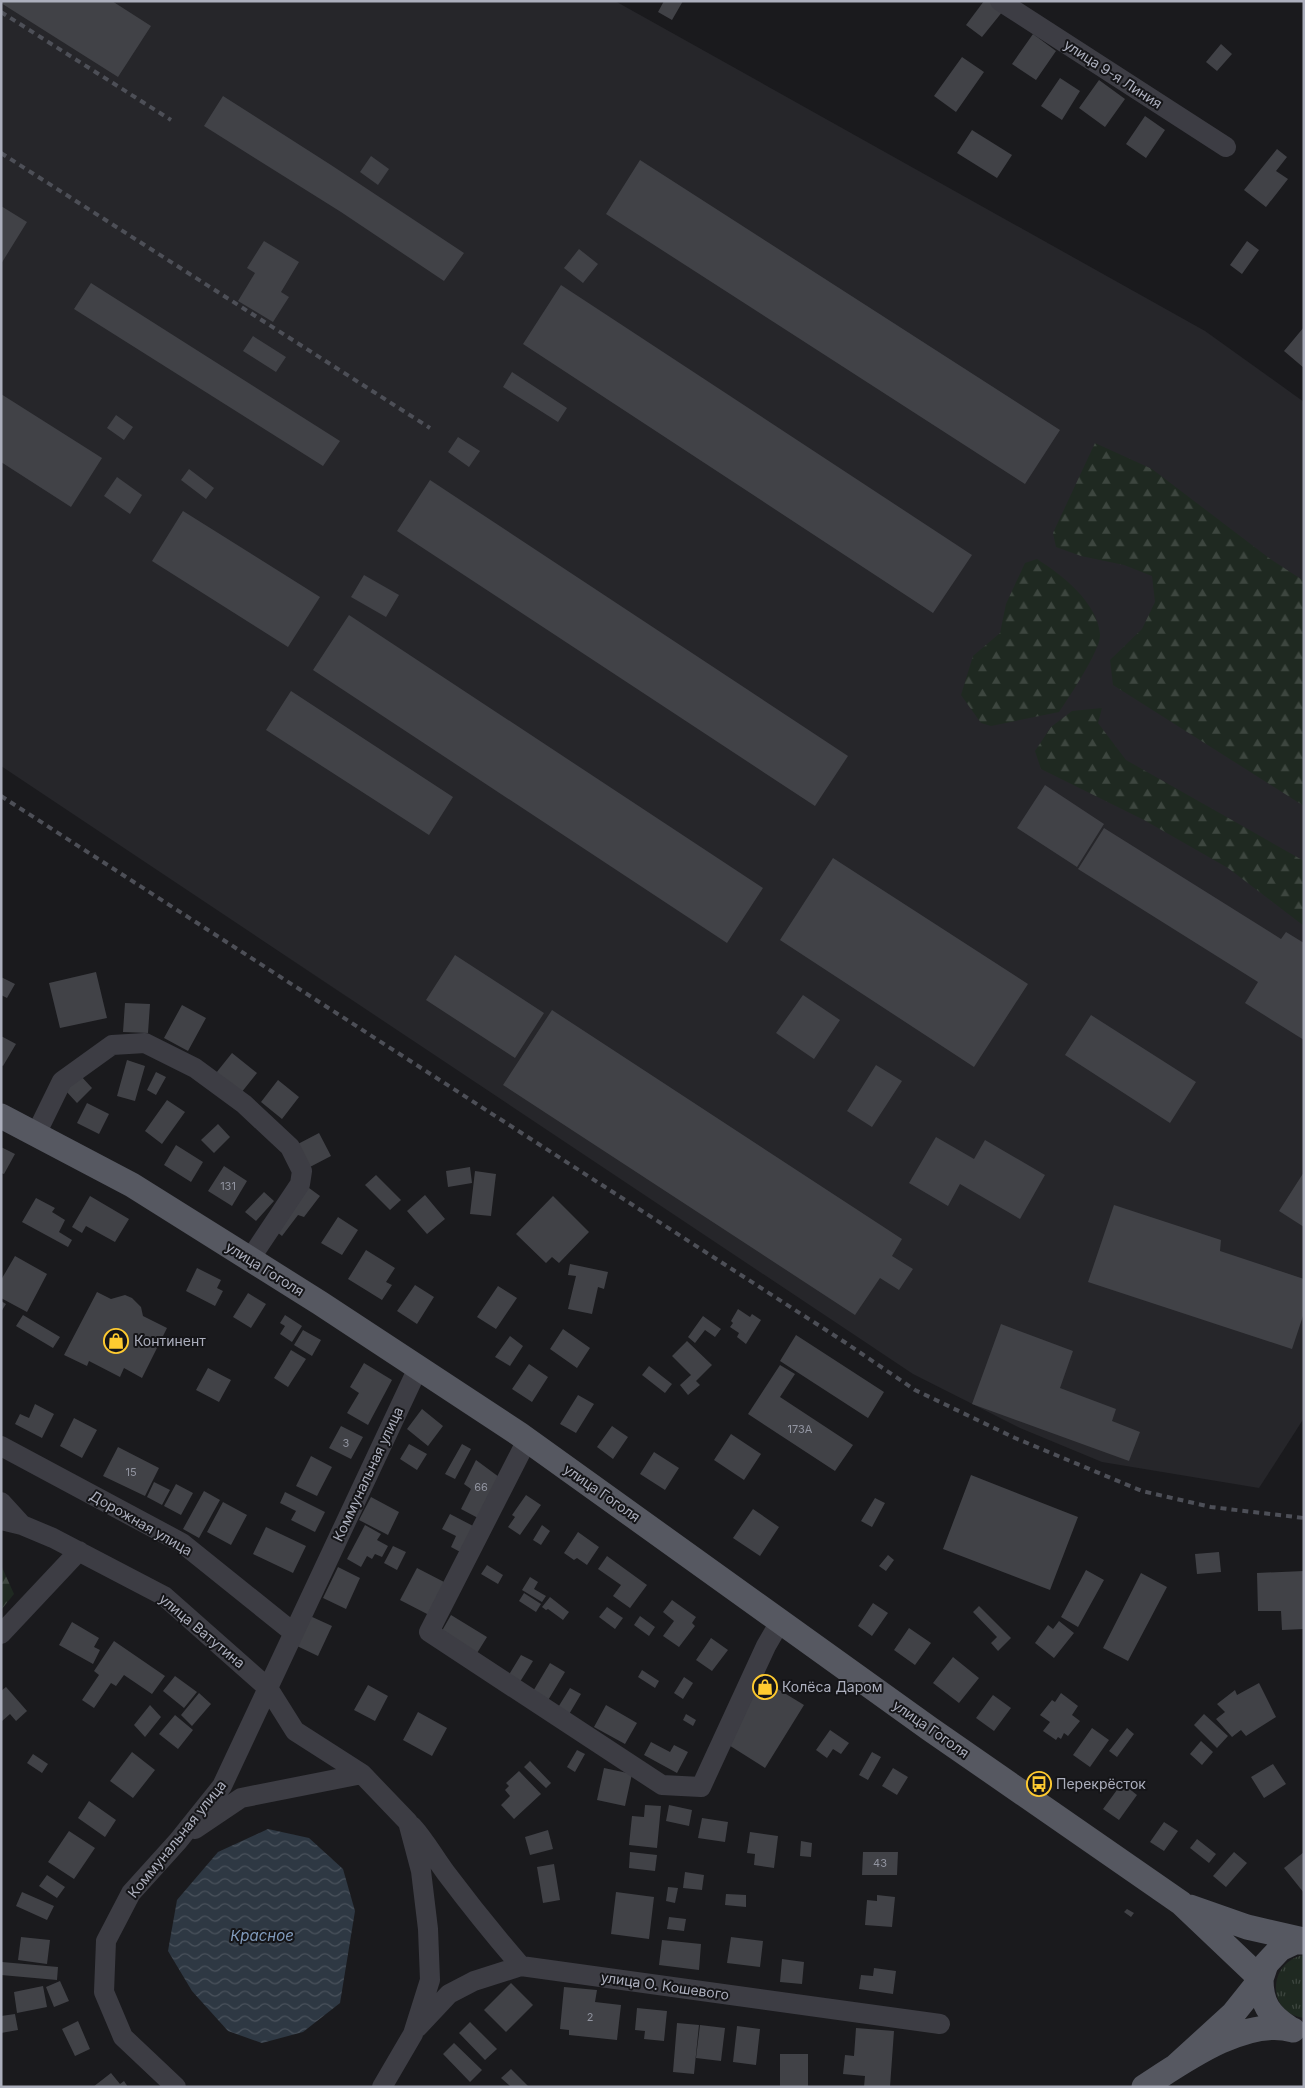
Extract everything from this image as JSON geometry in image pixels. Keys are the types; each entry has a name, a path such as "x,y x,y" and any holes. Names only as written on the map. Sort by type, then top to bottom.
{"main road":[{"name":"улица Гоголя","path":"1,1116 132,1185 250,1259 527,1440 781,1620 930,1729 1181,1903 1261,1978"},
{"name":"улица Гоголя","path":"1181,1903 1248,1927 1304,1941"},
{"path":"1176,2066 1233,2014 1261,1978 1266,1964 1280,1949 1295,1942 1304,1941"},
{"path":"1261,1978 1261,1994 1268,2008 1278,2021 1296,2030"},
{"path":"1144,2087 1176,2066 1231,2036 1258,2027 1296,2030"}],"street":[{"name":"улица 9-я Линия","path":"1000,1 1226,147"},
{"path":"36,1134 62,1081 112,1045 145,1043 195,1068 244,1104 290,1147 302,1171 300,1184 250,1259"},
{"name":"Коммунальная улица","path":"176,2087 123,2037 104,1992 106,1941 131,1893 178,1841 222,1786 418,1368"},
{"path":"527,1440 429,1632 662,1785 701,1787 766,1646 781,1620"},
{"name":"Дорожная улица","path":"1,1446 182,1544 294,1633"},
{"path":"1,1502 22,1525"},
{"name":"улица Ватутина","path":"1,1520 22,1525 79,1551 164,1596 268,1688"},
{"path":"1,1634 79,1551"},
{"path":"268,1688 295,1731 362,1774 423,1838 441,1866 484,1923 521,1966"},
{"path":"178,1841 241,1798 362,1774"},
{"path":"382,2087 413,2034 430,1980 428,1929 421,1871 408,1822"},
{"name":"улица О. Кошевого","path":"413,2034 449,1994 474,1980 521,1966 940,2024"}],"shaded area":[{"path":"1,1 615,1 1205,331 1304,402 1304,1418 1259,1488 1102,1462 1020,1428 913,1374 1,766"}],"green space":[{"path":"1095,443 1152,469 1269,558 1304,581 1304,806 1113,685 1110,660 1142,629 1155,602 1152,576 1124,565 1081,556 1056,547 1053,533"},
{"path":"1037,559 1067,581 1085,600 1097,622 1100,634 1096,650 1059,712 991,726 981,723 961,695 973,656 1000,633 1006,604 1025,563"},
{"path":"1102,708 1098,723 1126,760 1304,861 1304,926 1228,868 1144,820 1041,769 1035,751 1051,727 1072,711"},
{"path":"1,1565 14,1594 1,1610"},
{"path":"1304,1955 1304,2018 1292,2014 1283,2007 1278,1998 1276,1987 1283,1967 1292,1960"}],"water":[{"name":"Красное","path":"268,1829 309,1838 343,1869 355,1911 340,2003 303,2032 262,2043 228,2031 192,1991 168,1951 177,1900 218,1852"}],"building":[{"path":"1,1 112,1 151,26 118,77 1,3"},
{"path":"664,1 683,1 672,20 658,12"},
{"path":"984,1 991,1 1003,11 982,37 966,25"},
{"path":"1033,34 1056,51 1036,80 1012,64"},
{"path":"1221,44 1232,54 1217,71 1206,62"},
{"path":"962,57 984,72 956,112 934,96"},
{"path":"1060,78 1080,91 1062,120 1041,106"},
{"path":"1099,80 1125,99 1105,127 1079,108"},
{"path":"223,96 464,253 444,281 341,212 204,126"},
{"path":"1145,116 1165,130 1146,158 1126,144"},
{"path":"972,130 1012,155 997,178 957,153"},
{"path":"1277,149 1287,157 1276,171 1288,179 1266,207 1244,190"},
{"path":"371,156 389,169 378,185 360,172"},
{"path":"640,160 1060,430 1025,484 606,214"},
{"path":"1,206 27,222 1,264"},
{"path":"264,241 299,262 281,292 289,297 273,322 238,301 255,273 247,268"},
{"path":"1247,241 1259,250 1242,274 1230,265"},
{"path":"579,249 598,264 583,283 564,268"},
{"path":"91,283 340,441 323,466 74,309"},
{"path":"561,285 972,555 933,613 523,344"},
{"path":"1304,327 1304,368 1284,351"},
{"path":"253,336 286,357 276,372 243,351"},
{"path":"512,372 567,408 558,422 503,387"},
{"path":"1,394 102,458 71,507 1,462"},
{"path":"116,415 133,427 124,440 107,428"},
{"path":"458,437 480,451 469,467 448,452"},
{"path":"189,469 214,488 206,499 181,480"},
{"path":"117,477 142,495 130,514 104,496"},
{"path":"430,480 848,756 815,806 397,531"},
{"path":"183,511 320,597 288,647 152,561"},
{"path":"364,575 399,595 386,617 351,597"},
{"path":"349,615 763,888 727,943 313,670"},
{"path":"291,691 453,797 429,835 266,730"},
{"path":"1045,785 1104,824 1077,867 1017,828"},
{"path":"1104,828 1281,939 1286,932 1304,943 1304,1040 1245,1003 1258,982 1078,869"},
{"path":"833,858 1028,984 974,1067 780,940"},
{"path":"455,955 544,1013 515,1058 426,1000"},
{"path":"96,972 107,1018 60,1028 49,983"},
{"path":"1,977 15,984 7,998 1,995"},
{"path":"803,995 840,1020 814,1059 776,1033"},
{"path":"125,1003 150,1004 148,1033 123,1032"},
{"path":"182,1005 206,1018 188,1051 164,1038"},
{"path":"552,1010 902,1239 892,1256 913,1269 899,1290 880,1278 855,1315 503,1085"},
{"path":"1091,1015 1196,1082 1170,1123 1065,1055"},
{"path":"1,1036 16,1044 3,1066 1,1065"},
{"path":"232,1053 257,1073 241,1093 216,1073"},
{"path":"127,1060 145,1066 135,1101 117,1096"},
{"path":"876,1065 902,1081 872,1127 847,1111"},
{"path":"156,1072 166,1077 156,1095 147,1090"},
{"path":"80,1075 92,1088 77,1103 65,1090"},
{"path":"278,1080 299,1097 282,1119 261,1102"},
{"path":"167,1100 185,1112 162,1144 145,1131"},
{"path":"87,1103 109,1114 99,1134 77,1123"},
{"path":"218,1124 230,1137 214,1153 201,1140"},
{"path":"319,1133 331,1156 308,1168 296,1145"},
{"path":"936,1137 974,1159 985,1140 1045,1175 1020,1219 960,1184 948,1206 909,1183"},
{"path":"176,1145 203,1162 191,1182 164,1165"},
{"path":"1,1147 15,1154 4,1174 1,1173"},
{"path":"224,1166 247,1181 232,1206 208,1191"},
{"path":"470,1167 472,1183 448,1187 446,1171"},
{"path":"475,1171 496,1174 491,1216 470,1214"},
{"path":"1304,1172 1304,1227 1279,1211"},
{"path":"376,1175 401,1200 390,1210 365,1185"},
{"path":"305,1185 320,1196 304,1217 298,1215 282,1236 272,1228"},
{"path":"264,1192 274,1201 256,1221 245,1212"},
{"path":"425,1195 445,1219 427,1234 407,1211"},
{"path":"90,1196 129,1219 115,1242 86,1226 82,1233 72,1227"},
{"path":"553,1196 589,1232 559,1263 552,1257 546,1263 516,1234"},
{"path":"36,1198 55,1208 52,1212 65,1220 59,1232 72,1240 68,1247 22,1222"},
{"path":"1114,1205 1221,1240 1220,1251 1304,1279 1304,1313 1292,1349 1088,1282"},
{"path":"338,1217 358,1230 342,1255 321,1243"},
{"path":"366,1250 395,1268 386,1282 392,1285 382,1300 348,1279"},
{"path":"15,1256 47,1274 27,1312 1,1298 1,1280"},
{"path":"570,1264 608,1272 604,1289 598,1287 592,1314 568,1309 576,1276 568,1275"},
{"path":"197,1268 221,1280 217,1288 223,1291 215,1306 186,1291"},
{"path":"415,1285 434,1297 417,1324 397,1311"},
{"path":"498,1286 517,1298 496,1329 477,1317"},
{"name":"Континент","path":"97,1292 111,1299 125,1295 132,1298 141,1307 143,1316 167,1328 142,1378 124,1368 120,1377 89,1361 87,1366 64,1355"},
{"path":"248,1293 266,1304 251,1328 233,1317"},
{"path":"1,1301 6,1304 1,1312"},
{"path":"738,1309 750,1317 752,1314 761,1320 746,1344 737,1337 739,1333 730,1327 733,1323 731,1321"},
{"path":"23,1315 60,1337 53,1348 16,1326"},
{"path":"285,1315 302,1326 292,1342 280,1334 285,1326 280,1323"},
{"path":"703,1316 721,1329 715,1337 705,1330 695,1343 688,1337"},
{"path":"1001,1324 1073,1351 1060,1388 1116,1409 1112,1421 1140,1432 1129,1461 972,1404"},
{"path":"563,1329 590,1348 577,1368 550,1349"},
{"path":"303,1330 321,1340 312,1356 294,1345"},
{"path":"796,1335 884,1392 868,1418 780,1361"},
{"path":"510,1336 523,1346 510,1366 495,1357"},
{"path":"687,1341 712,1365 696,1381 700,1385 688,1395 680,1385 691,1375 672,1356"},
{"path":"291,1350 306,1359 288,1387 274,1378"},
{"path":"364,1363 392,1380 368,1425 347,1413 359,1393 350,1387"},
{"path":"529,1364 548,1377 532,1402 512,1389"},
{"path":"780,1365 795,1374 780,1397 853,1445 835,1471 748,1414"},
{"path":"649,1366 672,1384 665,1393 642,1375"},
{"path":"208,1368 231,1380 219,1402 196,1390"},
{"path":"578,1395 594,1404 576,1433 560,1424"},
{"path":"35,1404 54,1414 42,1438 15,1424 20,1414 29,1418"},
{"path":"422,1409 443,1426 428,1446 407,1429"},
{"path":"74,1418 97,1430 82,1458 60,1446"},
{"path":"341,1426 363,1437 351,1459 329,1448"},
{"path":"612,1426 628,1437 613,1459 597,1447"},
{"path":"731,1434 761,1454 744,1480 714,1460"},
{"path":"409,1444 427,1454 417,1470 400,1459"},
{"path":"462,1444 471,1449 455,1479 445,1474"},
{"path":"118,1447 159,1468 145,1496 103,1476"},
{"path":"654,1452 679,1468 665,1490 640,1474"},
{"path":"311,1456 332,1467 317,1496 296,1486"},
{"path":"476,1460 499,1477 478,1518 461,1509 471,1489 464,1484"},
{"path":"971,1475 1078,1517 1050,1590 943,1549"},
{"path":"154,1482 170,1490 162,1505 147,1497"},
{"path":"176,1484 193,1493 181,1515 164,1506"},
{"path":"204,1491 220,1500 199,1538 183,1529"},
{"path":"285,1492 325,1512 315,1532 291,1520 296,1511 280,1503"},
{"path":"526,1495 541,1505 520,1535 508,1527 515,1517 512,1515"},
{"path":"371,1497 399,1512 388,1535 359,1520"},
{"path":"875,1498 885,1503 872,1527 861,1521"},
{"path":"223,1502 247,1515 231,1545 207,1532"},
{"path":"753,1509 779,1527 760,1556 733,1538"},
{"path":"450,1514 477,1528 464,1554 451,1547 456,1536 442,1529"},
{"path":"365,1525 381,1534 377,1540 388,1546 382,1557 375,1554 372,1559 367,1556 361,1567 347,1559"},
{"path":"542,1525 550,1531 541,1545 533,1540"},
{"path":"266,1527 306,1546 293,1573 253,1554"},
{"path":"578,1532 599,1547 587,1565 577,1558 574,1560 564,1553"},
{"path":"393,1546 406,1552 397,1570 384,1563"},
{"path":"1219,1552 1221,1572 1197,1574 1195,1554"},
{"path":"888,1555 894,1560 886,1571 879,1566"},
{"path":"607,1556 647,1585 630,1608 613,1596 621,1585 598,1569"},
{"path":"487,1565 503,1575 498,1584 481,1574"},
{"path":"338,1567 360,1578 346,1609 323,1598"},
{"path":"417,1568 446,1583 429,1615 400,1600"},
{"path":"1086,1570 1104,1580 1078,1627 1061,1617"},
{"path":"1304,1571 1304,1629 1282,1630 1281,1611 1258,1611 1257,1573"},
{"path":"1141,1573 1167,1587 1128,1661 1103,1648"},
{"path":"530,1577 538,1582 534,1589 546,1596 542,1602 522,1590"},
{"path":"524,1593 541,1604 536,1612 519,1601"},
{"path":"550,1597 569,1612 563,1620 542,1607"},
{"path":"672,1600 696,1617 692,1623 695,1626 679,1647 663,1636 674,1621 663,1612"},
{"path":"873,1603 888,1613 872,1636 858,1626"},
{"path":"979,1606 1011,1638 998,1651 991,1643 997,1637 973,1612"},
{"path":"607,1607 623,1618 615,1629 599,1617"},
{"path":"451,1615 487,1637 474,1658 439,1636"},
{"path":"310,1616 332,1626 318,1656 297,1646"},
{"path":"640,1616 655,1627 649,1636 634,1625"},
{"path":"1059,1621 1074,1633 1054,1658 1035,1643 1048,1625 1053,1629"},
{"path":"72,1622 99,1638 94,1647 100,1650 93,1664 59,1645"},
{"path":"909,1628 931,1643 915,1665 894,1650"},
{"path":"711,1638 728,1650 712,1671 696,1660"},
{"path":"114,1641 165,1676 152,1694 124,1675 116,1686 111,1683 94,1708 82,1700 99,1675 94,1671"},
{"path":"521,1655 533,1661 518,1685 507,1678"},
{"path":"953,1657 979,1678 959,1703 933,1683"},
{"path":"550,1663 565,1672 547,1702 532,1693"},
{"path":"642,1670 659,1681 655,1688 638,1677"},
{"path":"175,1676 197,1692 184,1708 163,1691"},
{"path":"684,1677 693,1683 683,1699 674,1693"},
{"path":"763,1680 804,1705 765,1768 724,1742"},
{"path":"1259,1683 1276,1717 1246,1736 1241,1730 1232,1737 1216,1719 1225,1712 1217,1704 1235,1690 1237,1695"},
{"path":"368,1685 388,1696 375,1721 354,1710"},
{"path":"6,1687 27,1711 16,1721 10,1714 1,1722 1,1691"},
{"path":"570,1688 581,1694 568,1716 557,1709"},
{"path":"199,1693 211,1704 192,1726 181,1715"},
{"path":"1061,1693 1078,1706 1072,1715 1080,1721 1068,1736 1064,1733 1061,1739 1058,1737 1056,1740 1043,1731 1050,1722 1040,1715 1052,1700 1055,1702"},
{"path":"993,1695 1011,1708 994,1731 976,1718"},
{"path":"150,1705 161,1717 145,1737 134,1725"},
{"path":"606,1705 637,1723 625,1744 594,1727"},
{"path":"418,1712 447,1728 432,1756 403,1740"},
{"path":"686,1714 696,1720 693,1726 683,1720"},
{"path":"1204,1714 1228,1736 1217,1748 1194,1725"},
{"path":"175,1715 193,1730 178,1749 159,1734"},
{"path":"1092,1728 1109,1740 1090,1767 1073,1755"},
{"path":"1127,1728 1134,1734 1117,1757 1109,1751"},
{"path":"830,1730 849,1743 841,1754 833,1749 827,1758 816,1750"},
{"path":"1201,1741 1213,1752 1202,1765 1190,1754"},
{"path":"651,1742 670,1752 674,1745 688,1752 677,1773 644,1755"},
{"path":"577,1750 585,1754 575,1772 567,1767"},
{"path":"132,1752 155,1770 133,1798 110,1781"},
{"path":"872,1752 881,1757 868,1780 859,1775"},
{"path":"33,1754 48,1764 42,1773 27,1763"},
{"path":"530,1761 551,1783 546,1788 524,1767"},
{"path":"1273,1764 1286,1784 1264,1798 1251,1777"},
{"path":"604,1768 632,1774 625,1806 597,1800"},
{"path":"893,1768 908,1777 897,1795 882,1786"},
{"path":"519,1771 541,1794 514,1819 501,1805 510,1796 505,1790 509,1786 506,1783"},
{"path":"1035,1779 1044,1784 1041,1788 1032,1783"},
{"path":"1122,1783 1137,1795 1119,1820 1103,1809"},
{"path":"89,1801 116,1820 105,1837 78,1818"},
{"path":"645,1805 661,1806 657,1848 629,1845 632,1816 644,1817"},
{"path":"669,1805 692,1810 689,1826 666,1821"},
{"path":"702,1818 728,1822 725,1842 698,1838"},
{"path":"1164,1822 1178,1831 1164,1851 1150,1842"},
{"path":"548,1830 553,1849 530,1855 525,1837"},
{"path":"69,1831 95,1848 74,1879 48,1862"},
{"path":"750,1832 778,1836 774,1868 754,1865 755,1854 747,1853"},
{"path":"1197,1839 1216,1854 1209,1863 1190,1848"},
{"path":"801,1841 812,1843 811,1857 800,1856"},
{"path":"630,1852 657,1855 655,1871 629,1868"},
{"path":"863,1852 898,1852 897,1875 862,1875"},
{"path":"1234,1852 1247,1863 1226,1887 1213,1876"},
{"path":"1304,1852 1304,1893 1284,1868"},
{"path":"554,1864 560,1900 543,1903 537,1867"},
{"path":"685,1872 704,1875 702,1890 683,1888"},
{"path":"47,1875 65,1887 57,1898 39,1886"},
{"path":"668,1887 678,1888 675,1903 666,1901"},
{"path":"22,1892 54,1906 47,1920 16,1906"},
{"path":"616,1892 654,1897 649,1939 611,1934"},
{"path":"726,1894 746,1895 746,1907 725,1905"},
{"path":"877,1895 895,1897 892,1927 865,1925 867,1900 877,1901"},
{"path":"1127,1909 1134,1913 1131,1917 1124,1912"},
{"path":"669,1917 686,1919 684,1931 667,1929"},
{"path":"21,1937 50,1940 47,1964 18,1960"},
{"path":"731,1937 763,1941 760,1967 727,1963"},
{"path":"662,1940 701,1944 699,1970 659,1965"},
{"path":"782,1959 804,1962 802,1984 780,1982"},
{"path":"2,1962 58,1967 57,1980 1,1975"},
{"path":"874,1968 896,1971 893,1994 859,1989 861,1975 873,1976"},
{"path":"60,1981 69,2001 54,2007 46,1987"},
{"path":"511,1983 533,2005 506,2032 484,2010"},
{"path":"43,1986 47,2007 17,2013 14,1992"},
{"path":"564,1987 597,1990 595,2002 621,2005 617,2040 569,2035 569,2030 560,2029"},
{"path":"637,2008 667,2011 664,2041 644,2039 645,2031 635,2030"},
{"path":"15,2014 18,2030 1,2033 1,2016"},
{"path":"78,2021 90,2049 75,2056 62,2029"},
{"path":"470,2022 497,2049 485,2060 459,2033"},
{"path":"677,2023 699,2025 694,2074 673,2072"},
{"path":"700,2025 725,2028 721,2061 696,2058"},
{"path":"737,2026 760,2029 756,2065 733,2062"},
{"path":"856,2028 894,2031 890,2087 864,2087 865,2076 843,2074 845,2055 854,2056"},
{"path":"454,2043 482,2070 470,2082 443,2054"},
{"path":"780,2054 808,2054 808,2086 780,2086"},
{"path":"511,2069 527,2087 511,2087 501,2078"},
{"path":"111,2073 120,2084 124,2081 128,2087 93,2087"}],"railway":[{"path":"1,12 171,120"},
{"path":"1,153 430,428"},
{"path":"1,796 846,1343 915,1390 1015,1438 1142,1491 1211,1507 1304,1518"}],"place":[{"name":"Континент","path":"116,1341"},
{"name":"Колёса Даром","path":"765,1687"},
{"name":"Перекрёсток","path":"1039,1784"}]}
